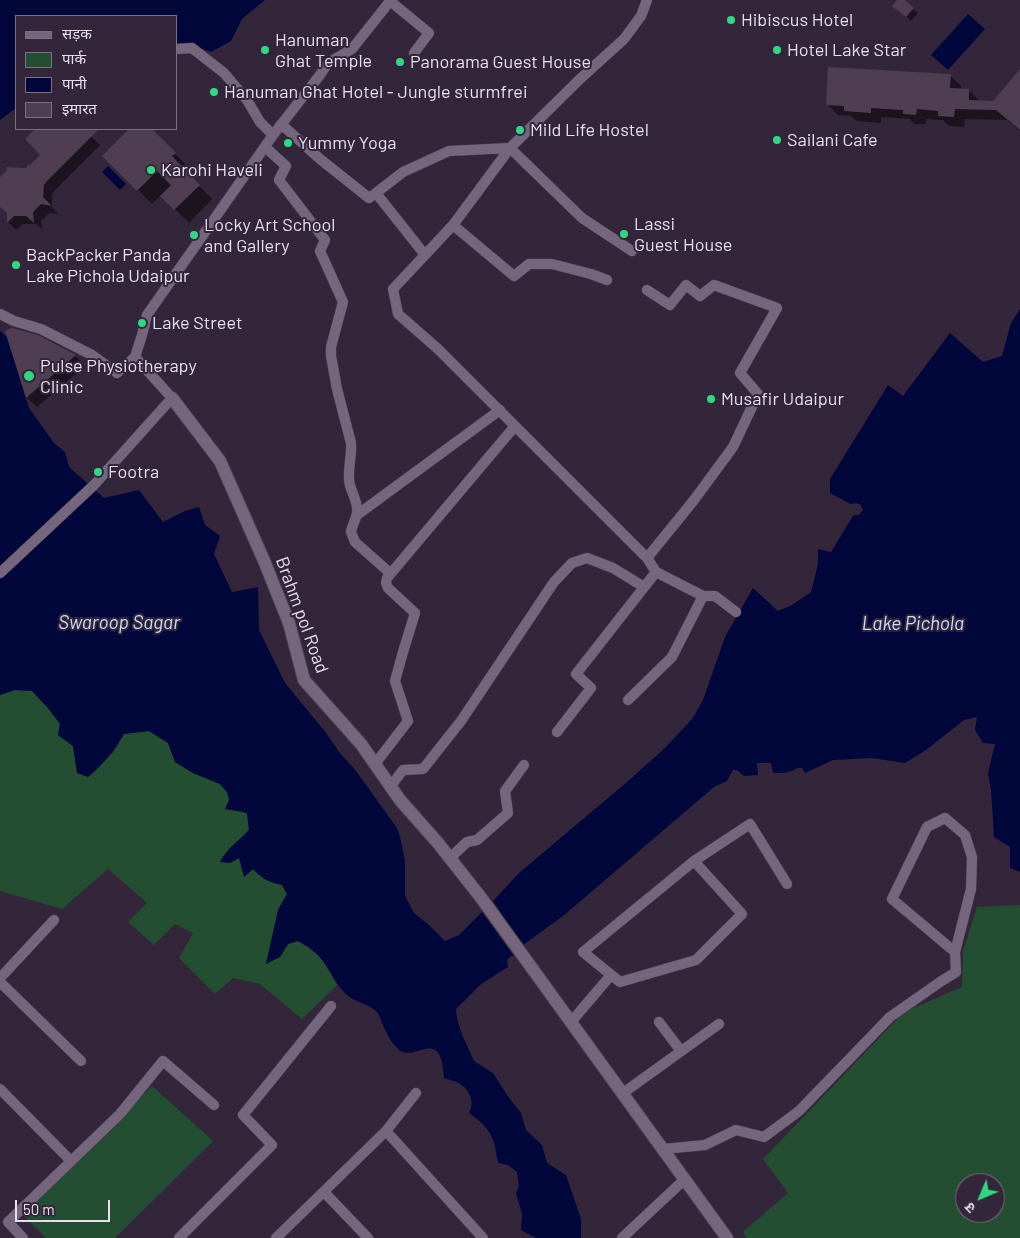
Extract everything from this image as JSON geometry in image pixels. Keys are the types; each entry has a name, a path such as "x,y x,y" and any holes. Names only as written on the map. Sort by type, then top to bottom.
{"street":[{"path":"0,314 14,321 41,328 92,355 117,373 135,357 147,315 281,124 328,63 352,49 391,0 429,33 414,53"},
{"path":"647,0 640,16 624,39 510,148 454,225 392,289 398,314 438,349 500,410 646,558 656,572 703,596 715,596 736,612"},
{"path":"178,48 192,48 224,73 247,100 260,122 273,135"},
{"path":"281,124 320,160 370,198 403,172 449,151 510,148 582,218 632,251"},
{"path":"265,147 286,166 279,180 325,240 320,251 343,302 331,347 331,356 352,452 348,476 357,506 357,515 351,532 355,542 390,573"},
{"path":"376,194 425,255"},
{"path":"454,225 514,276 530,264 552,264 607,280"},
{"path":"646,558 694,500 733,447 758,394 740,373 776,308 714,285 700,296 686,285 670,305 647,290"},
{"path":"0,573 94,485 172,398 135,357"},
{"name":"Brahm pol Road","path":"172,398 220,461 289,623 304,680 361,744 400,800 450,858 482,899 727,1238"},
{"path":"357,515 500,410"},
{"path":"375,764 408,721 396,681 415,613 388,588 386,583 390,573 515,426"},
{"path":"390,786 403,770 423,770 461,721 554,582 572,563 587,558 613,568 644,588"},
{"path":"557,732 591,688 576,674 656,572"},
{"path":"628,700 672,657 703,596"},
{"path":"450,858 467,842 477,840 508,813 504,791 524,766"},
{"path":"663,1149 705,1145 736,1130 764,1137 799,1111 890,1017 956,972 956,952 971,889 972,857 964,835 945,818 927,827 892,898 956,952"},
{"path":"694,861 742,914 696,960 620,982 583,952 694,861 750,824 787,884"},
{"path":"54,920 0,980 81,1061"},
{"path":"571,1022 611,975"},
{"path":"179,1238 272,1145 243,1115 331,1006"},
{"path":"659,1022 681,1051"},
{"path":"623,1093 719,1024"},
{"path":"23,1238 4,1225 120,1114 163,1061 214,1105"},
{"path":"0,1089 71,1161"},
{"path":"276,1238 386,1131 416,1093"},
{"path":"386,1131 483,1238"},
{"path":"622,1238 685,1179"},
{"path":"324,1192 368,1238"}],"green space":[{"path":"15,690 32,691 48,708 60,724 58,735 73,746 77,772 113,753 124,734 149,731 168,743 175,762 193,773 220,784 227,792 229,800 247,813 249,830 220,862 239,857 244,877 253,869 266,880 282,885 287,894 278,910 280,957 288,944 298,941 309,947 322,959 337,985 302,1019 260,984 233,978 215,994 179,958 193,933 175,924 154,945 128,922 147,903 108,869 62,909 0,891 0,695"},
{"path":"1020,905 1020,1238 747,1238 743,1232 788,1193 763,1159 904,1012 962,987 963,951 977,907"},
{"path":"152,1086 213,1141 115,1238 46,1238 23,1215"}],"water":[{"path":"0,0 265,0 242,19 231,41 211,52 192,45 178,46 178,15 15,15 15,109 0,120"},
{"path":"968,14 985,29 948,70 931,55"},
{"path":"108,166 126,184 120,190 102,172"},
{"name":"Lake Pichola","path":"1020,309 1020,872 1010,868 1010,847 994,837 988,773 995,744 983,743 975,730 977,717 964,720 926,750 905,763 872,758 833,760 805,773 802,768 797,768 789,772 773,773 771,763 757,763 758,775 744,776 737,770 733,770 727,781 714,787 563,916 523,945 493,901 519,873 665,748 693,718 703,700 725,637 753,588 778,611 792,605 811,592 818,564 818,549 831,552 853,516 860,514 863,510 861,505 851,504 830,493 830,479 888,385 903,396 950,333 983,362 1002,356 1011,323"},
{"name":"Swaroop Sagar","path":"0,331 7,337 29,408 54,443 65,452 69,467 104,498 139,490 163,522 185,511 199,507 205,525 220,536 214,554 232,592 258,587 259,630 285,683 356,771 397,828 405,861 405,896 414,913 445,941 459,935 482,912 514,956 507,960 508,967 481,984 456,1009 457,1019 474,1061 493,1073 521,1113 526,1130 542,1145 547,1163 566,1175 581,1219 581,1238 536,1238 521,1230 522,1214 516,1193 519,1186 517,1172 508,1165 499,1163 494,1143 487,1129 469,1113 472,1105 469,1093 458,1083 444,1078 442,1062 438,1053 433,1049 405,1053 399,1050 391,1040 376,1011 346,994 320,957 298,941 288,944 280,957 266,964 278,910 287,894 282,885 266,880 253,869 244,877 239,858 230,863 220,862 249,830 247,813 225,809 229,800 227,792 220,784 193,773 175,762 168,743 149,731 124,734 99,768 88,777 77,773 73,746 58,735 60,724 32,691 15,690 0,695"}],"building":[{"path":"897,0 905,0 914,8 906,17 892,6"},
{"path":"828,67 951,74 950,88 969,89 969,100 993,101 1020,69 1020,130 996,110 955,109 954,117 938,116 938,111 917,109 916,115 903,114 903,110 871,108 871,113 844,111 844,106 826,105"},
{"path":"34,130 98,130 44,185 43,197 52,206 41,204 33,212 34,223 26,216 14,216 7,223 7,213 0,207 0,177 7,170 6,167 26,168 40,155 25,139"},
{"name":"Karohi Haveli","path":"128,130 153,130 176,153 172,156 200,185 174,210 160,196 171,185 157,171 137,191 102,156"},
{"path":"12,328 38,335 76,355 26,398 5,331"}],"place":[{"name":"Hibiscus Hotel","path":"731,20"},
{"name":"Hanuman Ghat Temple","path":"265,50"},
{"name":"Hotel Lake Star","path":"777,50"},
{"name":"Panorama Guest House","path":"400,62"},
{"name":"Hanuman Ghat Hotel - Jungle sturmfrei","path":"214,92"},
{"name":"Mild Life Hostel","path":"520,130"},
{"name":"Sailani Cafe","path":"777,140"},
{"name":"Yummy Yoga","path":"288,143"},
{"name":"Karohi Haveli","path":"151,170"},
{"name":"Lassi Guest House","path":"624,234"},
{"name":"Locky Art School and Gallery","path":"194,235"},
{"name":"BackPacker Panda Lake Pichola Udaipur","path":"16,265"},
{"name":"Lake Street","path":"142,323"},
{"name":"Pulse Physiotherapy Clinic","path":"29,376"},
{"name":"Musafir Udaipur","path":"711,399"},
{"name":"Footra","path":"98,472"}]}
